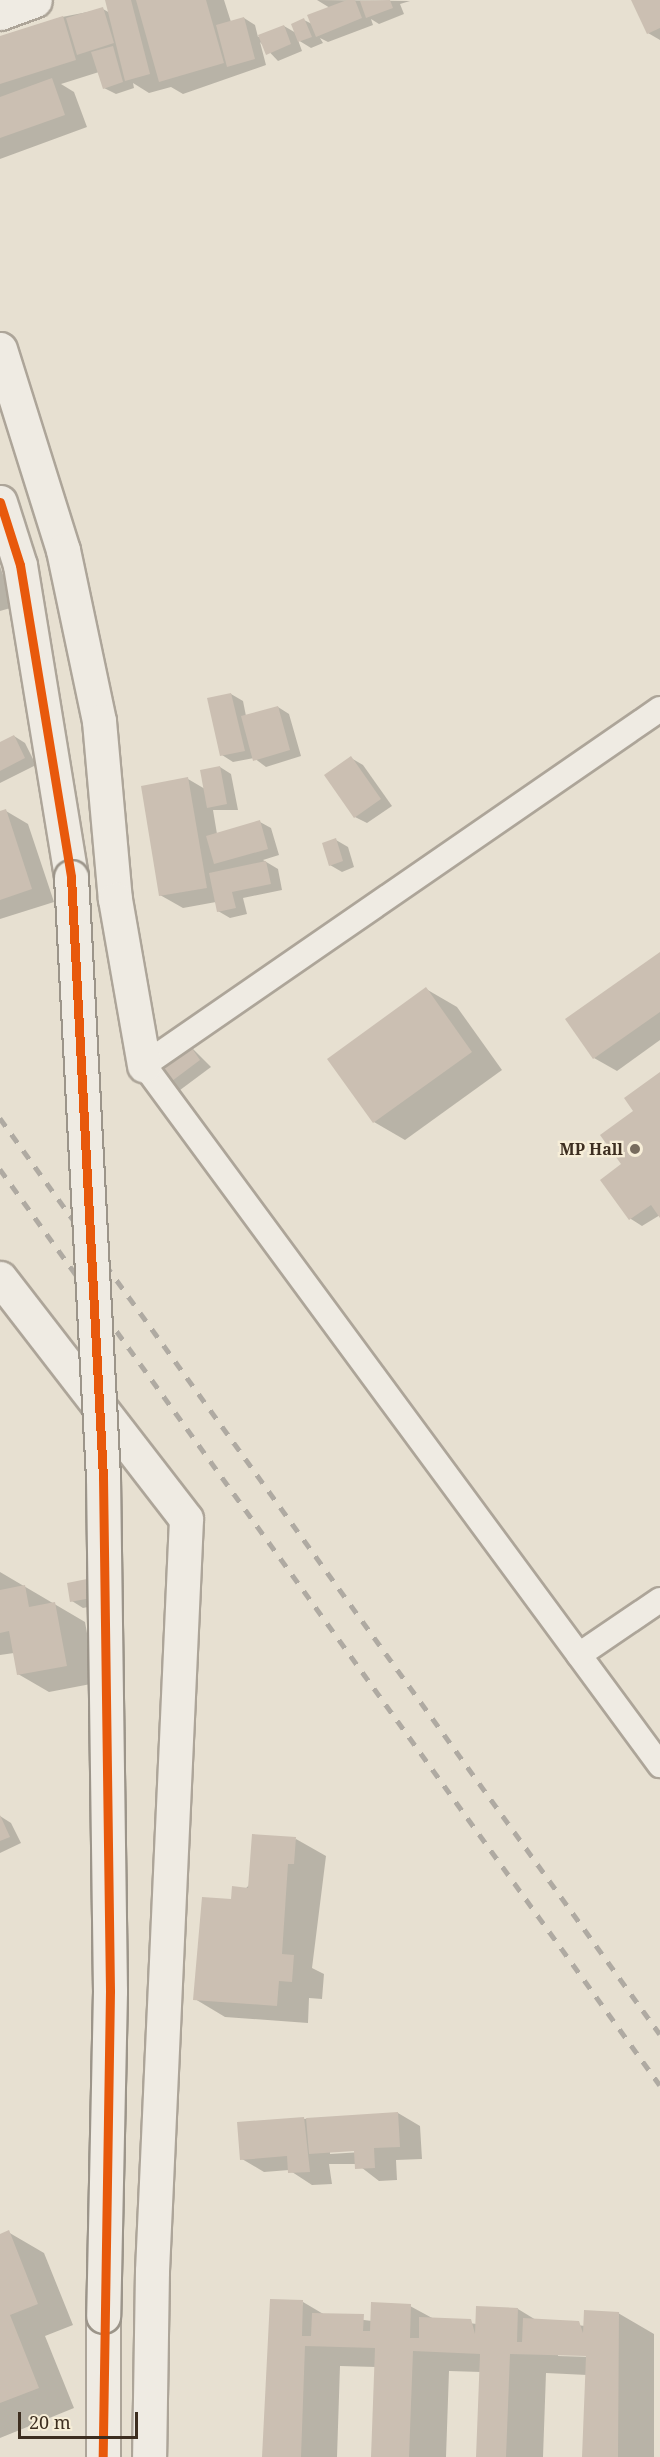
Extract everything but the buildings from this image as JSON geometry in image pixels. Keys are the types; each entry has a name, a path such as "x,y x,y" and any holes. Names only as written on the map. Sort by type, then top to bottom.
{"street":[{"path":"0,13 35,0"},
{"path":"0,349 63,550 99,721 115,899 144,1065"},
{"path":"0,502 20,565 71,877 103,1477 110,1991 103,2316 103,2457"},
{"path":"0,1278 186,1519 152,2271 149,2457"}],"lane":[{"path":"658,1758 579,1655 144,1065 464,839 660,709"},
{"path":"579,1655 660,1600"}],"railway":[{"path":"0,1118 660,2034"},
{"path":"0,1169 660,2085"}],"cycle path":[{"path":"0,502 20,565 71,877 103,1477 110,1991 103,2457"}],"place":[{"name":"MP Hall","path":"635,1149"}]}
